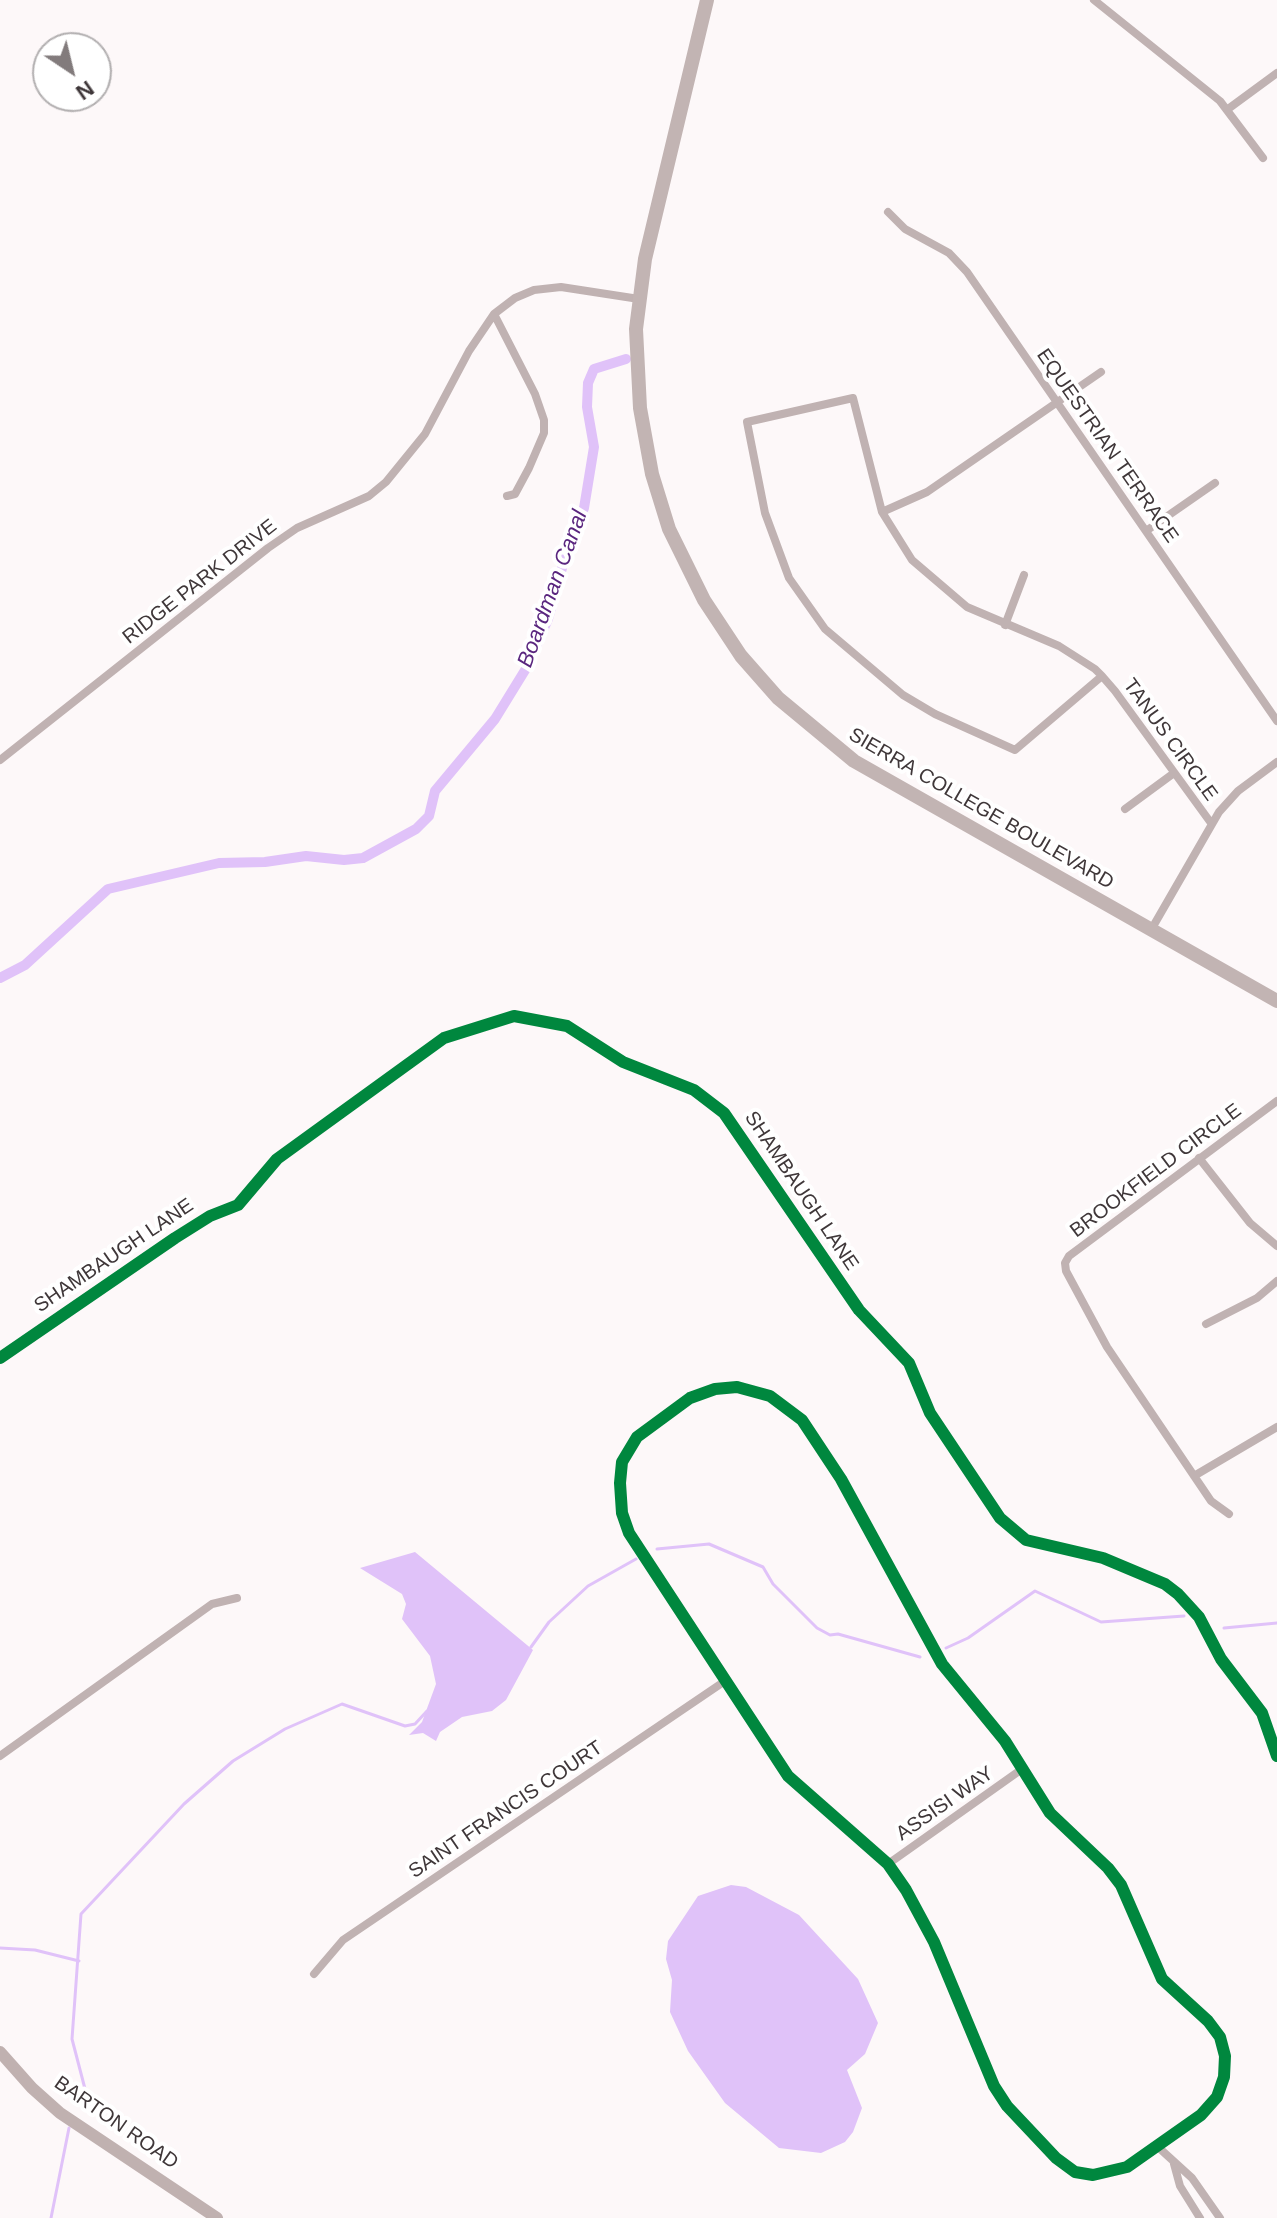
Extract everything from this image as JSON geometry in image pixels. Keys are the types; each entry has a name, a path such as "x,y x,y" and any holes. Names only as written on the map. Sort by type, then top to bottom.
{"main road":[{"name":"SIERRA COLLEGE BOULEVARD","path":"707,0 649,241 639,299 638,385 643,430 658,494 694,582 746,662 794,713 854,761 1277,1001"}],"street":[{"path":"1094,0 1228,109 1263,158"},
{"path":"1228,109 1277,73"},
{"name":"EQUESTRIAN TERRACE","path":"888,212 905,229 957,260 1277,721"},
{"name":"RIDGE PARK DRIVE","path":"0,760 268,548 297,528 369,496 386,482 425,434 469,351 494,314 515,298 550,287 639,299"},
{"path":"494,314 544,420 544,433 524,478 515,494 507,496"},
{"path":"882,512 920,497 1101,372"},
{"name":"TANUS CIRCLE","path":"1102,676 1015,750 935,714 903,695 825,629 789,578 765,513 747,422 853,398 882,512 898,542 920,568 967,607 1059,646 1102,676 1211,823"},
{"path":"1146,531 1215,483"},
{"path":"1005,625 1024,575"},
{"path":"1151,930 1211,823 1238,791 1277,762"},
{"path":"1125,809 1174,773"},
{"name":"SHAMBAUGH LANE","path":"0,1358 175,1238 210,1216 238,1205 277,1159 444,1038 514,1016 567,1026 623,1062 694,1090 724,1113 859,1310 909,1363 930,1413 1000,1518 1026,1540 1103,1558 1165,1584 1178,1594 1199,1617 1221,1659 1262,1713 1277,1756"},
{"name":"BROOKFIELD CIRCLE","path":"1194,1476 1107,1347 1066,1271 1065,1263 1069,1256 1277,1101"},
{"path":"1199,1158 1250,1223 1277,1246"},
{"path":"1206,1324 1257,1298 1277,1281"},
{"path":"737,1387 770,1396 802,1420 841,1479 927,1641 1005,1741 1050,1813 1108,1868 1121,1885 1162,1979 1208,2021 1220,2037 1225,2056 1224,2077 1217,2097 1201,2115 1158,2147 1110,2173 1075,2172 1022,2123 994,2086 934,1942 888,1864 788,1776 725,1681 629,1533 622,1513 622,1462 637,1437 666,1412 715,1389 737,1387"},
{"path":"1229,1514 1216,1507 1194,1476 1277,1427"},
{"path":"0,1756 212,1604 237,1598"},
{"name":"SAINT FRANCIS COURT","path":"314,1974 343,1940 725,1681"},
{"name":"ASSISI WAY","path":"888,1864 1022,1769"},
{"name":"BARTON ROAD","path":"0,2052 32,2088 60,2113 217,2218"},
{"path":"1158,2147 1174,2164 1183,2168 1218,2214 1202,2218 1174,2174 1174,2164"},
{"path":"1190,2203 1204,2193"}],"shaded area":[{"path":"415,1552 533,1650 506,1700 492,1711 462,1717 440,1732 436,1741 423,1733 409,1735 422,1722 436,1684 430,1656 402,1619 406,1604 402,1594 360,1568"},
{"path":"731,1885 746,1887 799,1915 858,1979 878,2023 865,2054 847,2070 862,2108 853,2132 845,2142 821,2153 779,2148 725,2103 688,2051 670,2012 672,1980 666,1959 668,1941 698,1896"}],"waterway":[{"name":"Boardman Canal","path":"0,978 25,965 108,889 219,863 265,862 306,856 344,860 363,858 416,829 429,816 435,791 495,719 527,667 548,619 567,550 584,508 594,447 587,407 588,383 594,369 626,359"},
{"path":"657,1549 709,1544 763,1567 773,1584 817,1628 830,1635 838,1634 920,1657"},
{"path":"531,1647 549,1622 588,1586 636,1559"},
{"path":"946,1648 968,1638 1035,1591 1101,1622 1184,1616"},
{"path":"1224,1628 1277,1623"},
{"path":"90,2108 72,2039 81,1914 184,1804 233,1761 285,1729 342,1704 405,1726 415,1724 427,1711"},
{"path":"0,1948 35,1950 79,1961"},
{"path":"51,2218 69,2128"}],"cycle path":[{"path":"0,1358 175,1238 210,1216 238,1205 277,1159 444,1038 514,1016 567,1026 623,1062 694,1090 724,1113 859,1310 909,1363 930,1413 1000,1518 1026,1540 1103,1558 1165,1584 1178,1594 1199,1617 1221,1659 1262,1713 1277,1756"},
{"path":"737,1387 770,1396 802,1420 841,1479 942,1664 1005,1741 1050,1813 1108,1868 1121,1885 1162,1979 1208,2021 1220,2037 1225,2056 1224,2077 1217,2097 1201,2115 1127,2167 1093,2175 1075,2172 1056,2158 1007,2106 994,2086 934,1942 906,1890 888,1864 788,1776 629,1533 622,1513 620,1483 622,1462 637,1437 690,1398 715,1389 737,1387"}]}
